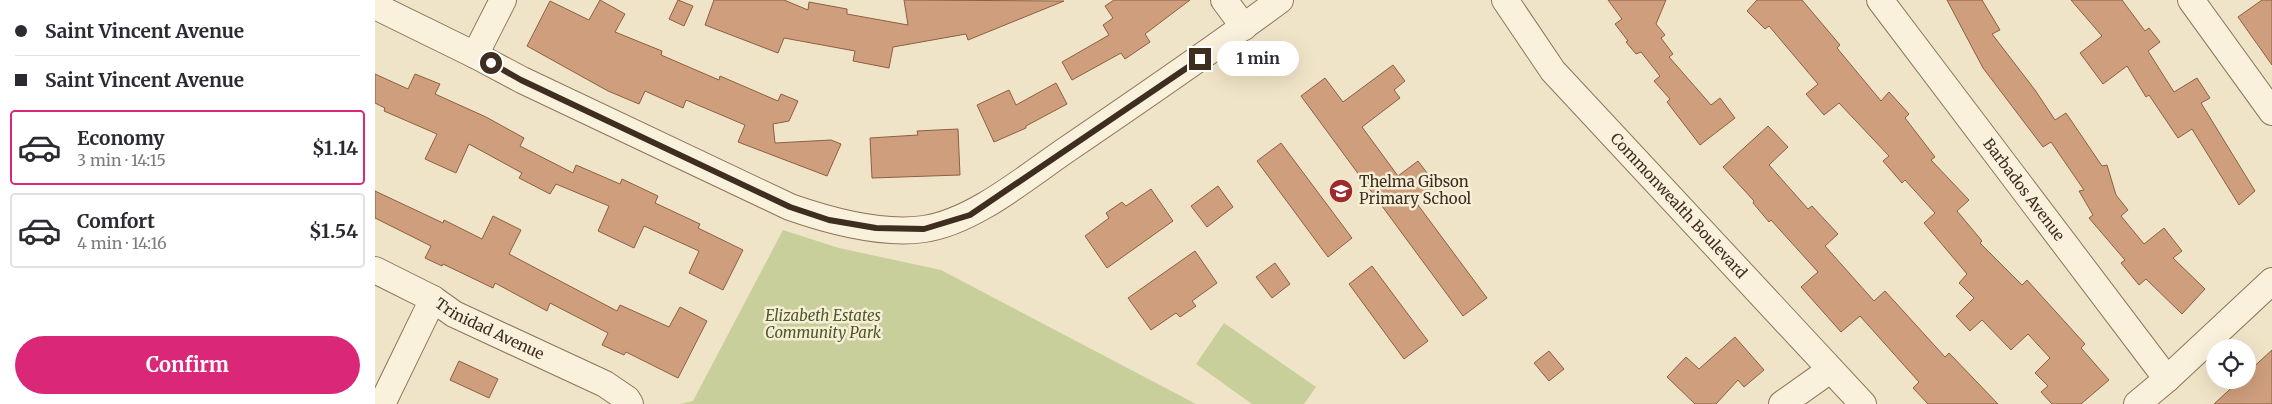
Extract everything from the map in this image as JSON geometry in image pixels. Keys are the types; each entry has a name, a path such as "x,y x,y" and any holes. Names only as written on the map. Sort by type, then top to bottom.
{"street":[{"path":"475,55 503,0"},
{"path":"1224,0 1244,27"},
{"path":"375,6 475,55 521,80 790,207 829,220 876,228 924,229 970,215 1244,27 1280,0"},
{"name":"Commonwealth Boulevard","path":"1505,0 1553,71 1863,404"},
{"name":"Barbados Avenue","path":"1879,0 2167,379"},
{"path":"2194,1 2272,112"},
{"name":"Trinidad Avenue","path":"375,270 433,299 454,314 605,384 627,399 629,404"},
{"path":"2137,404 2167,379 2272,281"},
{"path":"382,404 433,299"},
{"path":"1782,404 1830,370"}],"green space":[{"name":"Elizabeth Estates Community Park","path":"783,230 839,248 941,270 1196,404 680,404 693,401"},
{"path":"1224,323 1316,387 1304,404 1252,404 1196,364"}],"building":[{"path":"600,0 625,14 615,32 662,51 661,55 719,80 720,76 778,101 781,94 798,101 789,121 773,124 775,143 831,140 841,144 827,176 738,142 745,125 686,100 683,108 645,91 639,104 608,91 527,46 550,1 589,20"},
{"path":"678,0 693,6 684,26 669,19"},
{"path":"714,0 784,0 808,10 809,2 847,9 847,14 908,25 904,0 1064,1 968,40 966,34 893,47 889,68 853,61 855,51 784,38 778,53 705,25"},
{"path":"1114,0 1190,0 1145,34 1150,42 1125,59 1121,53 1072,80 1062,62 1109,35 1103,25 1113,18 1105,6"},
{"path":"1608,0 1666,0 1656,24 1665,35 1661,38 1673,54 1669,57 1711,105 1720,98 1735,118 1700,145 1667,102 1670,99 1654,81 1660,76 1641,52 1636,54 1626,42 1628,41 1615,24 1622,19"},
{"path":"1757,0 1802,0 1840,45 1837,48 1881,101 1889,92 1909,114 1905,118 1935,157 1931,160 1969,200 1957,211 1982,241 1980,243 2022,285 2027,280 2085,344 2081,348 2109,380 2081,404 2052,404 2041,392 2048,386 2035,373 2050,358 2028,334 2011,350 1982,320 1970,331 1956,316 1974,298 1959,283 1967,274 1924,223 1935,213 1905,180 1902,183 1883,161 1889,156 1839,103 1824,115 1806,94 1818,84 1769,26 1765,29 1747,11"},
{"path":"1947,0 1982,0 2000,30 1992,34 2035,90 2055,120 2066,113 2102,166 2107,165 2116,195 2128,210 2121,216 2144,244 2164,228 2182,251 2173,258 2205,289 2182,314 2146,279 2139,285 2121,263 2125,260 2089,218 2093,215 2079,191 2084,190 2051,142 2043,147 1983,68"},
{"path":"2071,0 2122,0 2145,31 2149,28 2160,42 2148,51 2174,92 2197,78 2210,98 2201,103 2255,191 2239,205 2192,129 2178,138 2149,95 2146,97 2127,66 2103,84 2080,53 2102,36"},
{"path":"2262,0 2272,0 2272,65 2238,17"},
{"path":"1393,65 1405,81 1394,90 1400,98 1362,127 1398,176 1418,161 1436,185 1415,201 1487,298 1463,316 1301,96 1325,78 1343,102"},
{"path":"375,74 408,89 415,74 440,84 435,94 486,117 524,138 520,146 573,173 576,165 620,184 622,179 658,196 655,203 700,224 698,228 743,250 723,290 689,273 699,251 644,226 634,248 598,231 609,206 556,184 550,194 519,178 522,173 469,144 456,173 425,159 437,134 384,111 385,108 375,103"},
{"path":"1056,83 1067,104 1026,126 1026,128 994,142 977,105 1009,90 1016,105"},
{"path":"1768,126 1788,147 1769,165 1808,209 1812,206 1838,234 1825,246 1874,301 1885,291 1945,357 1949,353 1998,404 1928,404 1913,388 1919,382 1860,316 1841,332 1801,287 1818,272 1771,220 1769,222 1753,203 1754,201 1723,167"},
{"path":"958,129 960,175 872,178 870,138 918,135 917,131"},
{"path":"1281,143 1352,238 1328,257 1257,161"},
{"path":"1218,186 1233,207 1207,227 1191,206"},
{"path":"1151,189 1173,221 1107,268 1085,236 1109,218 1106,213 1122,202 1126,206"},
{"path":"375,191 443,223 444,220 482,239 493,216 521,230 509,254 617,311 620,305 669,327 680,307 707,321 678,378 626,352 624,355 602,345 608,333 550,303 547,311 495,283 493,288 443,264 442,266 425,258 431,246 375,218"},
{"path":"1195,251 1217,283 1192,301 1196,306 1180,317 1176,313 1151,330 1128,298"},
{"path":"1275,263 1290,284 1272,298 1256,277"},
{"path":"1372,266 1428,341 1404,359 1349,284"},
{"path":"1735,337 1764,370 1744,387 1738,380 1716,404 1695,404 1667,377 1686,357 1699,369"},
{"path":"2272,350 2272,404 2214,404 2230,389 2256,389 2256,365"},
{"path":"1549,351 1564,369 1549,381 1534,363"},
{"path":"459,361 498,379 489,398 450,380"}],"place":[{"name":"Thelma Gibson Primary School","path":"1341,191"}],"route":[{"path":"491,63 521,80 790,207 829,220 876,228 924,229 970,215 1200,59"}]}
